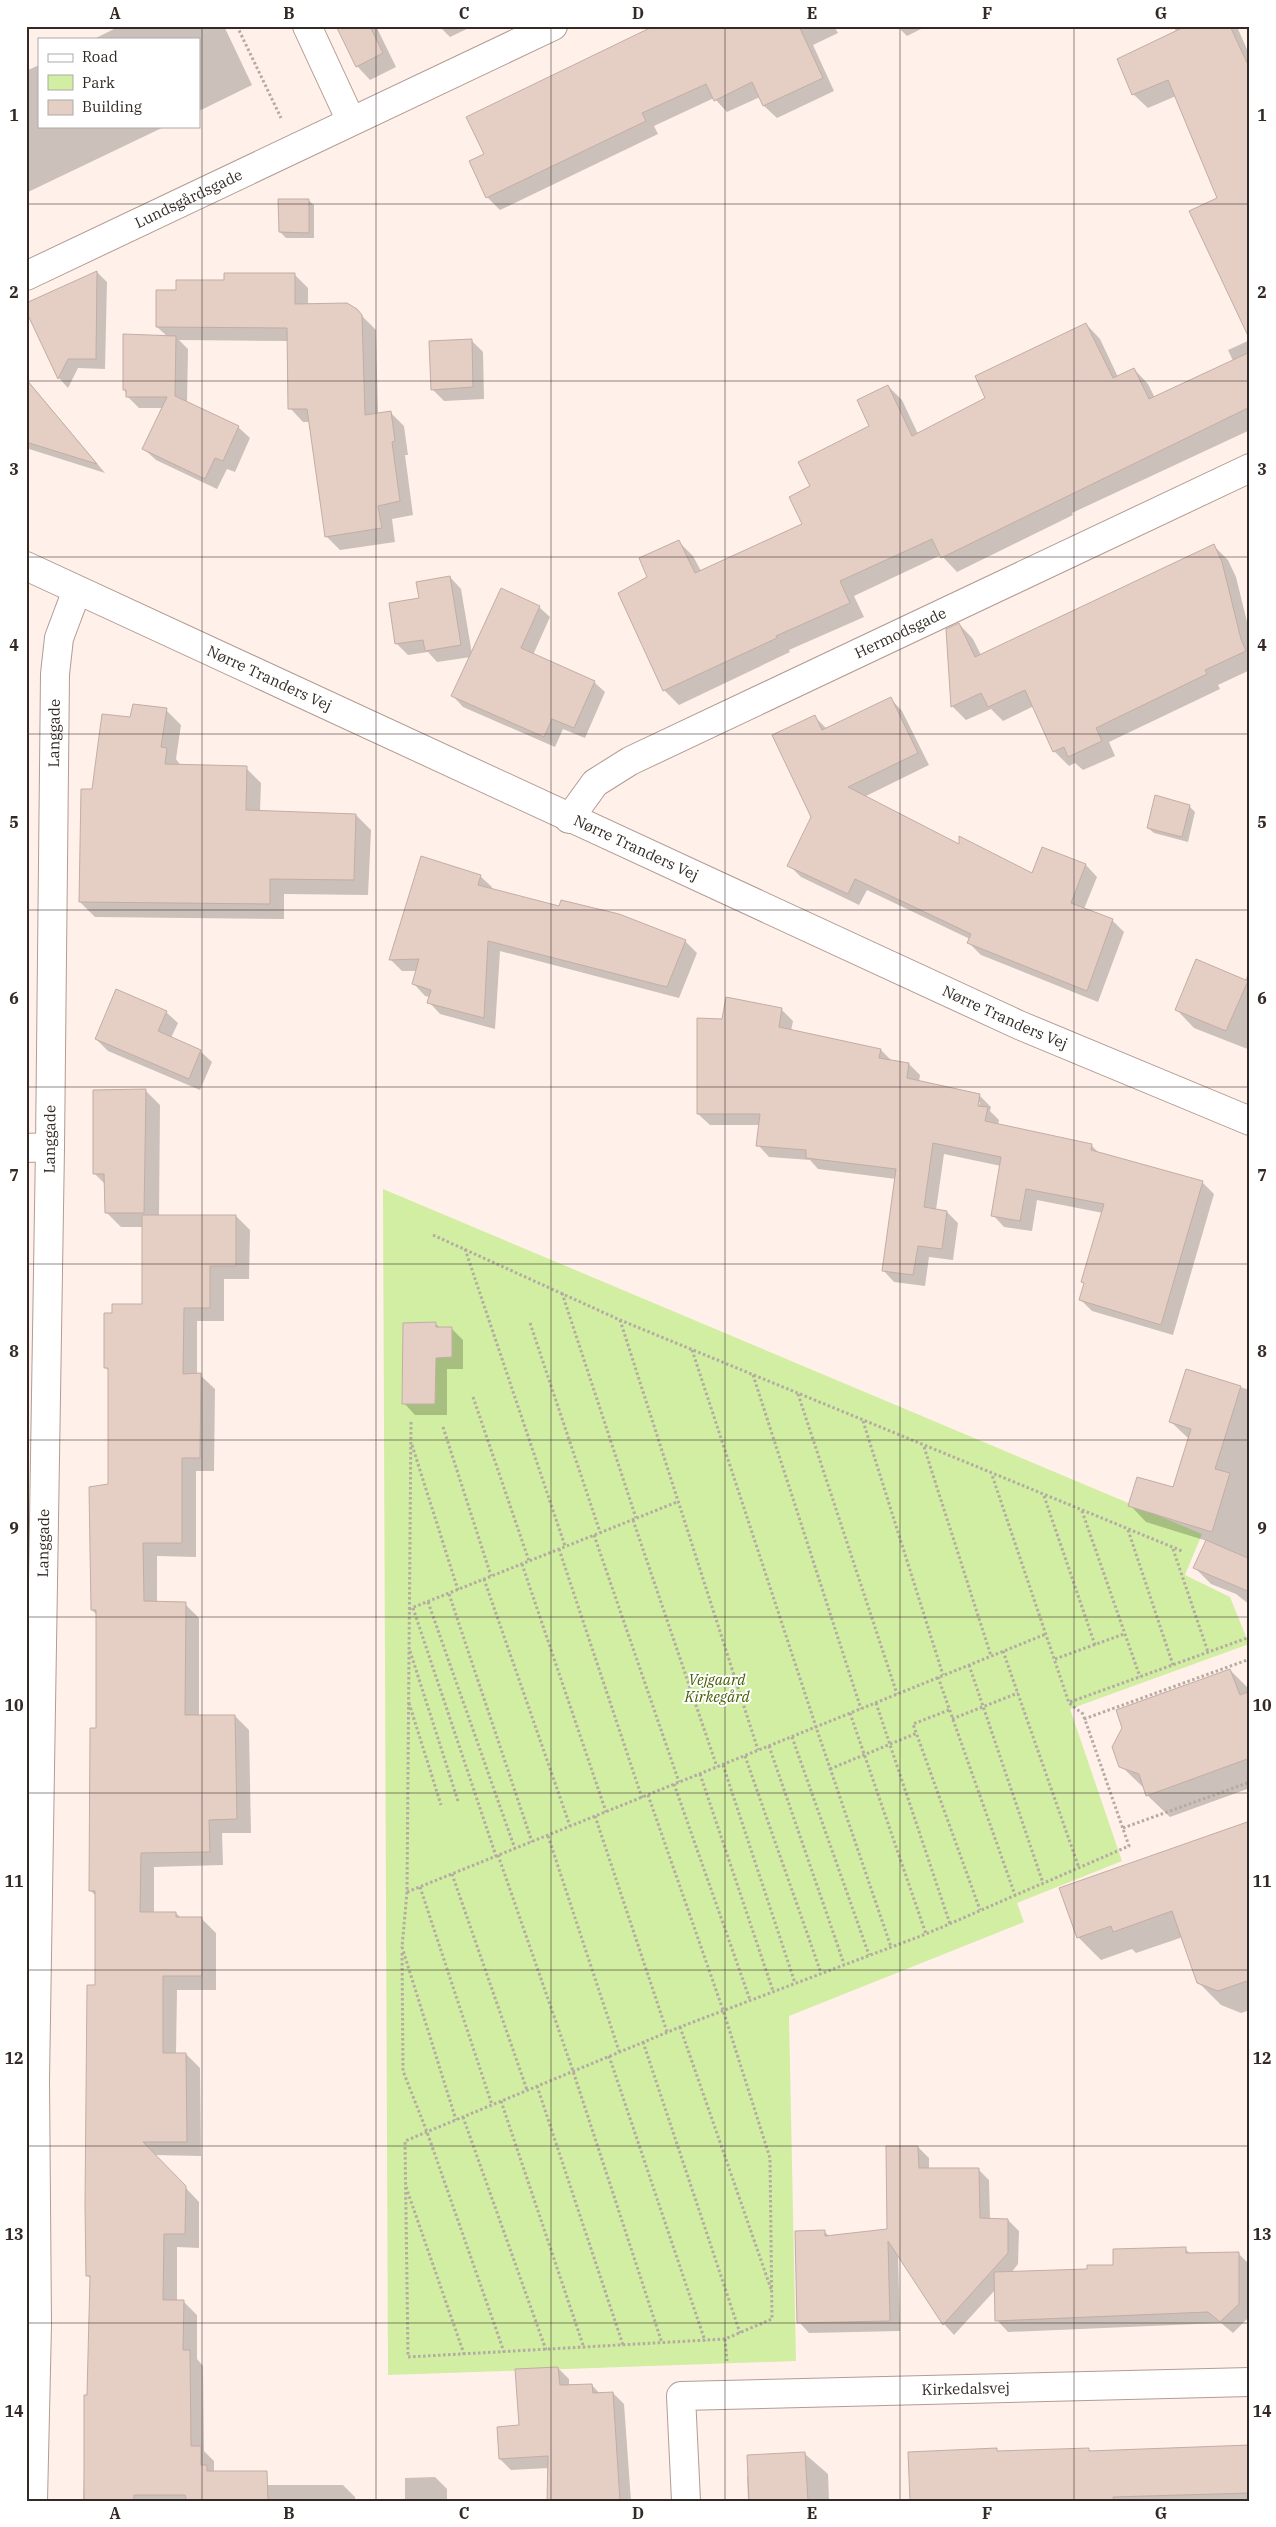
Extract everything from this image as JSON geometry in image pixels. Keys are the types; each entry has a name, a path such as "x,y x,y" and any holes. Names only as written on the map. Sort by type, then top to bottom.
{"street":[{"path":"307,26 351,121"},
{"name":"Lundsgårdsgade","path":"26,276 553,26"},
{"name":"Hermodsgade","path":"569,819 595,783 630,761 1250,468"},
{"name":"Nørre Tranders Vej","path":"26,566 569,819 1019,1025 1250,1121"},
{"name":"Langgade","path":"33,2501 32,2325 35,2080 38,1148 55,674 59,638 77,590"},
{"name":"Kirkedalsvej","path":"686,2501 681,2396 1250,2382"}],"path":[{"path":"237,26 296,148"},
{"path":"433,1235 620,1320 1182,1552"},
{"path":"465,1249 565,1546"},
{"path":"562,1294 634,1519 717,1767"},
{"path":"620,1320 758,1750"},
{"path":"530,1323 600,1532"},
{"path":"692,1350 816,1727 891,1947"},
{"path":"753,1375 861,1709"},
{"path":"798,1394 896,1694"},
{"path":"473,1397 529,1561"},
{"path":"863,1421 943,1675"},
{"path":"411,1422 411,1609 408,1700 407,1892 402,1947 404,2071 428,2132 504,2352"},
{"path":"443,1427 491,1576"},
{"path":"411,1440 458,1590"},
{"path":"924,1446 991,1656"},
{"path":"648,1795 723,2010 770,2158 772,2319 724,2340 408,2357 405,2141 680,2026 723,2010 750,2000 773,1991 796,1983 844,1964 869,1956 926,1934 1129,1846 1083,1714 1069,1703 992,1474"},
{"path":"1044,1495 1094,1645"},
{"path":"411,1609 677,1502"},
{"path":"1082,1511 1140,1677"},
{"path":"1128,1530 1173,1665"},
{"path":"594,1534 679,1782"},
{"path":"1172,1548 1208,1652"},
{"path":"559,1549 642,1798"},
{"path":"522,1564 606,1812"},
{"path":"484,1579 570,1826"},
{"path":"449,1594 532,1842"},
{"path":"428,1602 514,1849"},
{"path":"411,1609 573,2071 662,2343"},
{"path":"407,1892 1046,1634"},
{"path":"1055,1659 1124,1634"},
{"path":"1069,1703 1250,1637"},
{"path":"409,1648 458,1801"},
{"path":"1003,1651 1078,1868"},
{"path":"1084,1719 1250,1660"},
{"path":"969,1665 1042,1884"},
{"path":"938,1677 1015,1896"},
{"path":"952,1718 1018,1693"},
{"path":"408,1700 440,1805"},
{"path":"876,1703 950,1924"},
{"path":"950,1710 914,1724 980,1910"},
{"path":"850,1713 926,1934"},
{"path":"830,1769 917,1733"},
{"path":"792,1737 869,1956"},
{"path":"769,1746 844,1964"},
{"path":"745,1756 821,1973"},
{"path":"723,1764 796,1983"},
{"path":"700,1774 773,1991"},
{"path":"1123,1828 1250,1782"},
{"path":"674,1784 750,2000"},
{"path":"595,1816 667,2032"},
{"path":"548,1836 620,2051"},
{"path":"452,1874 527,2090"},
{"path":"420,1887 492,2105"},
{"path":"402,1947 456,2120"},
{"path":"680,2026 772,2292"},
{"path":"643,2042 740,2333"},
{"path":"609,2056 705,2341"},
{"path":"537,2086 623,2345"},
{"path":"502,2101 584,2348"},
{"path":"463,2117 546,2350"},
{"path":"405,2184 464,2354"}],"green space":[{"name":"Vejgaard Kirkegård","path":"383,1189 1202,1534 1185,1575 1230,1597 1249,1644 1070,1709 1122,1861 1017,1903 1024,1922 789,2016 796,2361 388,2375"}],"building":[{"path":"336,26 370,26 383,53 356,67"},
{"path":"654,26 799,26 823,78 763,106 752,82 714,101 706,84 642,113 646,121 486,198 469,161 484,154 466,117"},
{"path":"1186,26 1230,26 1250,69 1250,340 1189,211 1217,198 1168,80 1132,95 1117,59"},
{"path":"278,199 309,199 309,233 279,232"},
{"path":"97,271 96,359 68,359 58,379 26,311 26,303"},
{"path":"224,273 295,273 295,304 347,303 357,309 362,315 365,415 391,411 395,441 392,442 400,501 378,506 382,528 325,537 307,409 288,409 287,328 156,327 156,290 176,290 176,280 224,280"},
{"path":"1086,323 1113,378 1134,368 1149,399 1250,352 1250,407 941,558 932,539 840,581 850,603 776,636 777,638 663,691 618,593 647,577 639,558 679,540 695,573 802,524 789,497 810,486 798,462 869,426 857,400 888,385 912,436 985,398 975,376"},
{"path":"123,334 176,336 175,396 239,426 223,461 215,458 205,479 142,449 167,397 126,397 126,390 123,390"},
{"path":"472,339 473,387 431,390 429,341"},
{"path":"26,379 97,464 26,442"},
{"path":"1214,544 1222,562 1241,639 1246,651 1205,670 1207,674 1096,728 1102,741 1068,757 1064,747 1053,752 1025,690 988,707 981,693 951,707 946,629 959,623 975,657"},
{"path":"450,576 461,645 425,651 423,640 395,644 389,603 419,598 416,582"},
{"path":"501,588 540,606 521,648 595,681 574,728 552,719 544,737 451,696"},
{"path":"891,697 918,753 848,787 959,844 959,836 1032,873 1042,847 1086,864 1071,903 1113,919 1087,991 967,943 971,934 855,879 848,894 787,866 811,817 772,735 815,715 822,730"},
{"path":"133,704 167,708 161,747 167,748 165,764 247,766 246,810 356,814 354,880 270,879 270,904 79,902 81,789 92,789 102,714 130,717"},
{"path":"1155,795 1190,805 1182,837 1147,828"},
{"path":"421,856 481,875 478,885 559,906 561,900 619,914 686,940 667,987 488,941 484,1018 427,1003 431,990 412,984 419,959 389,960"},
{"path":"1196,959 1248,981 1226,1031 1175,1010"},
{"path":"116,989 167,1011 158,1031 201,1050 189,1079 95,1039"},
{"path":"726,997 782,1008 779,1027 881,1049 879,1058 909,1063 907,1078 980,1094 978,1106 988,1107 985,1121 1092,1144 1091,1150 1203,1181 1161,1325 1079,1300 1084,1283 1081,1282 1104,1204 1026,1189 1020,1221 991,1216 1001,1157 933,1143 924,1207 947,1211 942,1249 918,1246 913,1275 882,1271 896,1169 806,1158 806,1150 756,1146 760,1114 697,1114 697,1018 722,1019"},
{"path":"146,1089 144,1213 105,1213 104,1174 93,1174 93,1090"},
{"path":"142,1215 236,1215 236,1266 210,1266 210,1308 184,1308 183,1374 201,1373 200,1458 182,1458 182,1543 143,1543 144,1601 186,1602 185,1715 235,1715 237,1819 209,1820 210,1852 141,1853 140,1912 176,1912 176,1917 202,1917 202,1976 163,1976 163,2053 186,2053 187,2142 143,2142 186,2186 185,2234 164,2234 163,2300 184,2300 183,2350 190,2350 191,2446 201,2446 201,2465 207,2465 207,2471 267,2471 268,2501 187,2501 185,2495 134,2495 134,2501 84,2501 84,2395 87,2395 90,2276 86,2276 85,2205 87,1985 95,1985 95,1891 89,1891 90,1728 96,1728 96,1610 91,1610 89,1487 108,1484 108,1368 104,1368 104,1313 112,1313 112,1304 142,1304"},
{"path":"436,1322 436,1327 452,1327 452,1357 436,1358 435,1404 402,1404 403,1323"},
{"path":"1186,1369 1241,1386 1215,1469 1230,1473 1212,1532 1128,1506 1137,1477 1173,1487 1191,1429 1169,1422"},
{"path":"1206,1540 1250,1559 1250,1592 1193,1568"},
{"path":"1230,1669 1240,1695 1250,1691 1250,1758 1146,1796 1139,1774 1119,1767 1112,1747 1122,1728 1116,1710"},
{"path":"1250,1821 1250,1980 1218,1991 1197,1983 1172,1911 1113,1932 1111,1926 1077,1938 1059,1888"},
{"path":"886,2146 918,2146 919,2168 979,2168 980,2218 1008,2219 1008,2253 943,2325 888,2241 890,2321 797,2323 795,2231 825,2230 825,2236 887,2229"},
{"path":"1186,2247 1186,2253 1239,2252 1239,2304 1220,2322 1208,2312 995,2321 994,2272 1087,2269 1087,2265 1113,2265 1113,2249"},
{"path":"558,2367 560,2385 592,2384 593,2393 613,2392 620,2501 547,2501 548,2456 499,2459 497,2427 519,2425 515,2369"},
{"path":"1250,2445 1250,2493 1113,2497 1113,2501 910,2501 908,2452 997,2448 997,2451 1089,2448 1089,2451"},
{"path":"805,2452 808,2501 749,2501 747,2455"}]}
